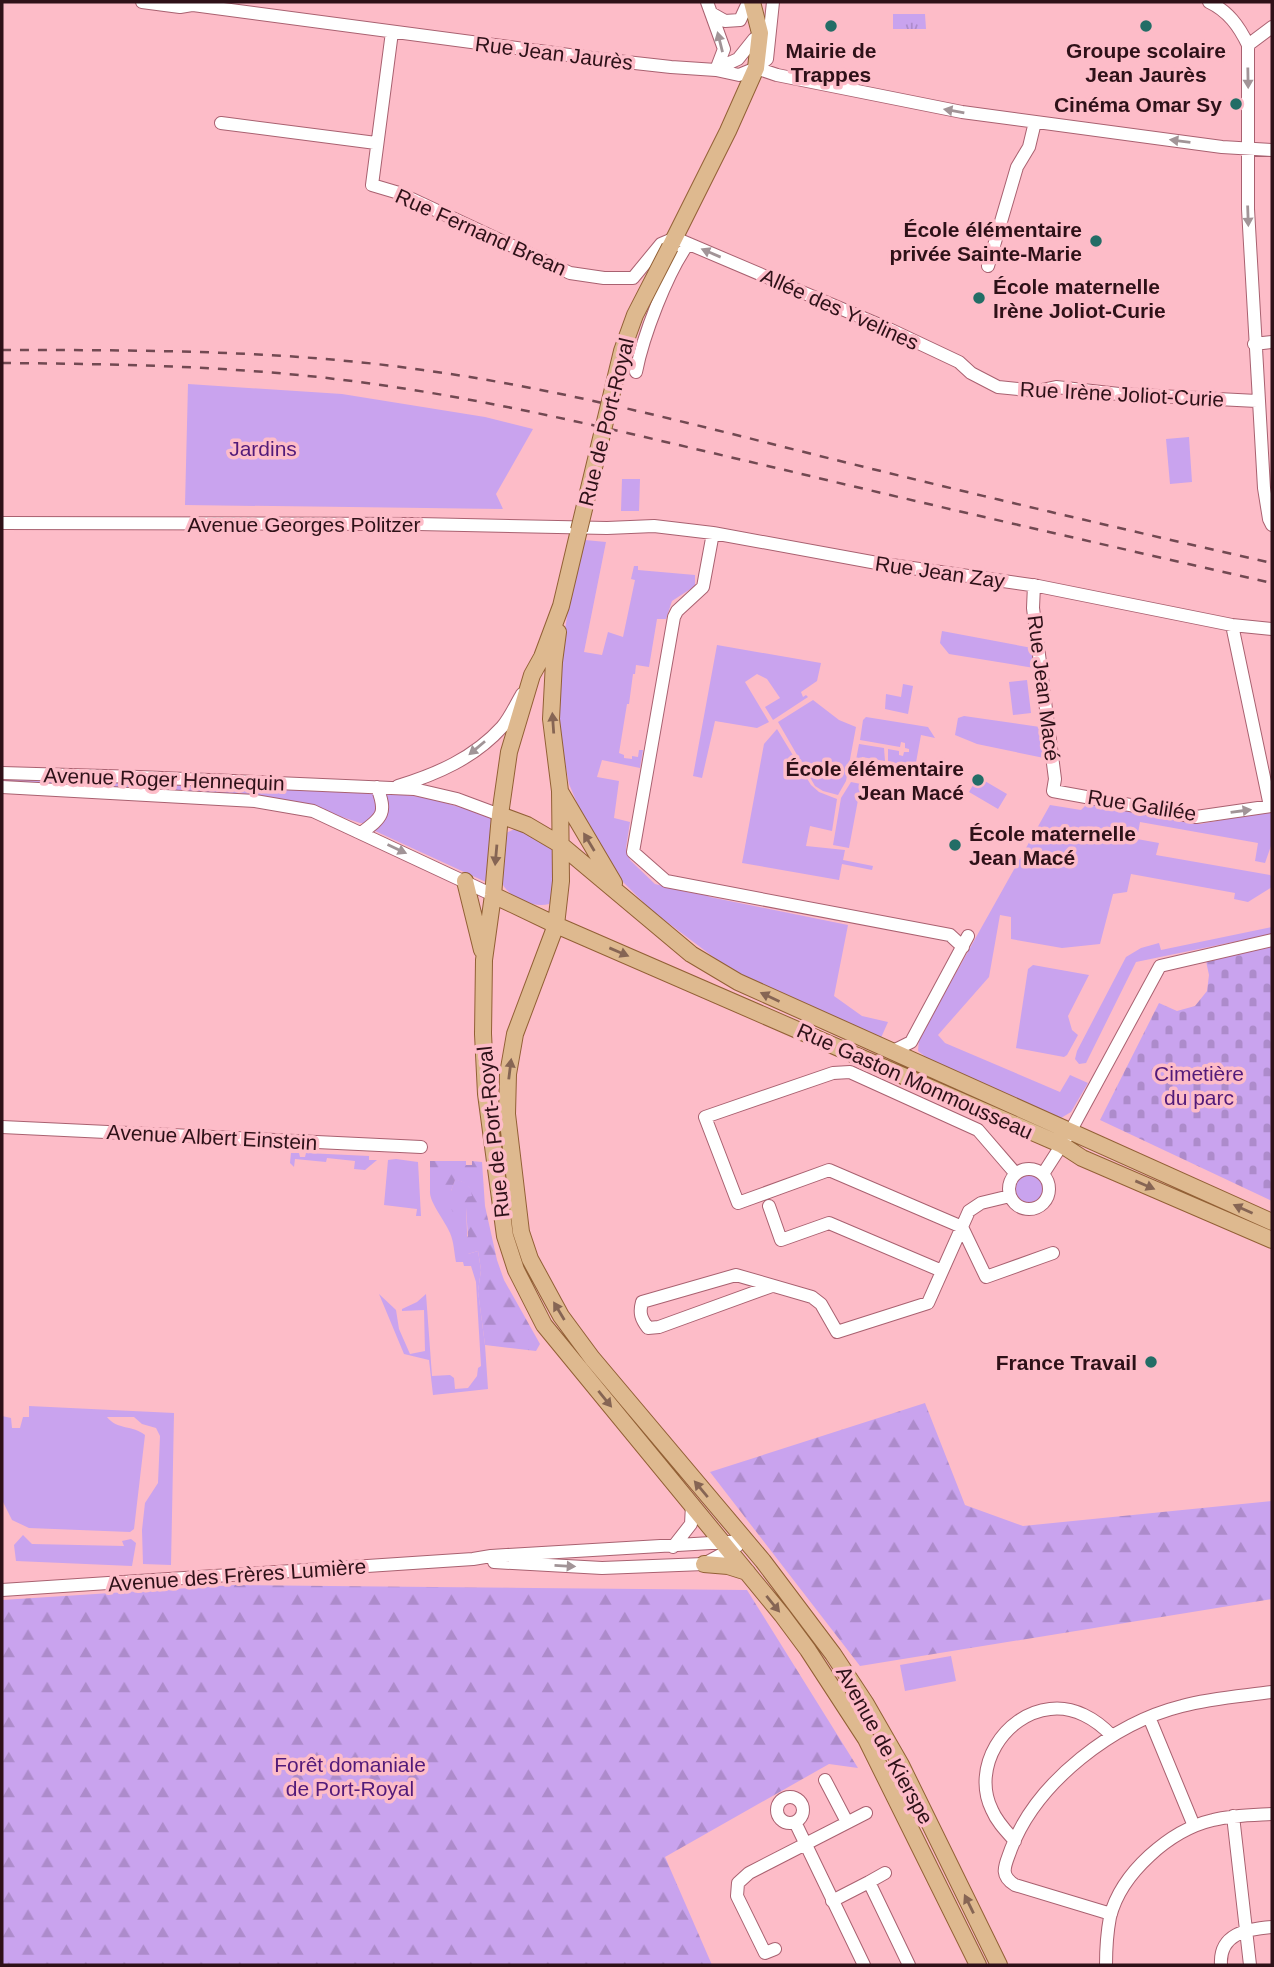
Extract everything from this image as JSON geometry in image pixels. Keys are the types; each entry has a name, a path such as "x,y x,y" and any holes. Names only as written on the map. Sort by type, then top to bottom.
{"main road":[{"name":"Rue de Port-Royal","path":"749,3 760,33 756,68"},
{"name":"Rue de Port-Royal","path":"745,1541 592,1358 561,1316 530,1259 521,1232 507,1114 508,1074 515,1034 556,925 561,881 560,791 551,719 561,606 622,351 635,314 678,243 691,209 715,173 761,85 752,57 754,39 749,3"},
{"name":"Rue de Port-Royal","path":"561,606 542,657 532,675 509,752 484,960 483,1034 486,1094 505,1236 516,1270 544,1325 727,1547"},
{"path":"560,791 619,892"},
{"name":"Rue Gaston Monmousseau","path":"500,815 527,825 561,845 691,954 738,982 915,1063 1066,1139 1093,1163 1272,1240"},
{"path":"465,881 484,960"},
{"name":"Rue Gaston Monmousseau","path":"493,895 556,925 1066,1139 1272,1222"},
{"name":"Avenue de Kierspe","path":"745,1541 798,1605 866,1704 907,1777 999,1965"},
{"name":"Avenue de Kierspe","path":"727,1547 808,1650 866,1739 978,1965"},
{"path":"704,1564 728,1566 747,1572"}],"street":[{"name":"Rue Jean Jaurès","path":"142,2 180,7 188,4 739,75 756,68 777,75 933,107 1222,147 1272,150"},
{"path":"756,68 767,59 773,2"},
{"path":"1209,2 1222,8 1235,22 1248,45 1248,209 1254,344 1264,488 1272,525"},
{"path":"709,8 725,21 740,20 749,3"},
{"path":"709,8 724,49 716,70"},
{"path":"1248,45 1272,27"},
{"path":"221,123 376,143 392,32"},
{"path":"716,70 738,59 754,39"},
{"path":"988,266 1017,167 1029,147 1035,122"},
{"name":"Rue Fernand Brean","path":"376,143 372,185 399,193 570,273 604,278 633,278 661,244 678,243"},
{"path":"636,372 641,347 678,243"},
{"name":"Allée des Yvelines","path":"678,243 901,334 959,362 987,383"},
{"path":"1254,344 1272,342"},
{"name":"Rue Irène Joliot-Curie","path":"987,383 998,387 1037,391 1056,387 1119,394 1257,401"},
{"name":"Avenue Georges Politzer","path":"2,523 418,524 607,528"},
{"name":"Rue Jean Zay","path":"607,528 654,526 713,533 877,563 1034,585 1232,625 1272,629"},
{"path":"713,533 703,587 674,617 633,852 666,881 950,935 965,942 911,1042 891,1052"},
{"name":"Rue Jean Macé","path":"1034,585 1033,608 1055,779 1053,791"},
{"path":"1232,625 1271,806"},
{"path":"361,833 379,820 383,811 384,787 429,776 463,760 503,726 532,675"},
{"name":"Avenue Roger Hennequin","path":"2,773 414,789 457,799 500,815"},
{"name":"Avenue Roger Hennequin","path":"2,787 256,800 313,811 493,895"},
{"name":"Rue Galilée","path":"1053,791 1196,817 1271,806"},
{"path":"1043,1174 1066,1139 1160,966 1272,940"},
{"path":"911,1042 915,1063"},
{"path":"1016,1174 978,1130 850,1072 833,1073 705,1117 738,1203 829,1170 962,1227 986,1277 1053,1253"},
{"name":"Avenue Albert Einstein","path":"2,1127 421,1147"},
{"path":"1032,1169 1043,1174 1049,1186 1047,1199 1037,1208 1018,1205 1010,1196 1010,1184 1016,1174 1032,1169"},
{"path":"772,1286 659,1326 648,1328 640,1311 642,1302 736,1275 812,1297 821,1304 836,1332 928,1303 969,1211 981,1203 1010,1196"},
{"path":"769,1206 781,1240 829,1223 942,1271"},
{"path":"673,1547 691,1524 692,1505"},
{"name":"Avenue des Frères Lumière","path":"473,1559 602,1569 704,1564 727,1547 745,1541"},
{"name":"Avenue des Frères Lumière","path":"2,1590 491,1556 727,1547"},
{"path":"1111,1914 1015,1885 1007,1880 1004,1868 1015,1840 1040,1801 1056,1781 1082,1758 1112,1736 1149,1717 1183,1705 1272,1692"},
{"path":"1015,1840 1000,1825 990,1808 986,1790 986,1769 993,1749 1004,1732 1018,1721 1050,1709 1070,1710 1085,1715 1112,1736"},
{"path":"1149,1717 1194,1826"},
{"path":"825,1780 847,1822"},
{"path":"775,1949 765,1953 737,1896 738,1883 749,1872 866,1813"},
{"path":"1106,1965 1111,1914 1126,1885 1143,1861 1178,1833 1194,1826 1233,1816 1272,1814"},
{"path":"1233,1816 1250,1965"},
{"path":"796,1822 864,1965"},
{"path":"832,1901 885,1874"},
{"path":"869,1882 909,1965"},
{"path":"1221,1965 1224,1945 1237,1933 1272,1927"}],"green space":[{"path":"893,14 925,14 926,29 893,29"},
{"name":"Jardins","path":"188,384 342,394 485,417 533,429 496,494 503,509 185,505"},
{"path":"1189,437 1192,482 1170,484 1166,439"},
{"path":"622,479 640,479 639,511 621,511"},
{"path":"585,540 606,542 584,652 602,655 608,632 623,637 635,580 631,579 634,566 638,566 638,570 695,575 695,586 672,601 666,619 657,619 649,667 636,665 633,674 619,753 624,755 624,758 632,759 632,756 638,757 639,750 643,750 640,768 602,760 597,777 619,781 614,818 630,822 626,848 630,860 655,884 691,893 694,889 710,897 848,925 834,996 862,1016 888,1022 880,1040 728,968 651,910 620,879 585,822 569,784 559,732 563,644 570,596"},
{"path":"942,631 1032,648 1034,668 949,654 940,643"},
{"path":"717,645 821,663 817,681 801,692 803,697 808,697 773,720 765,707 780,698 767,679 757,674 745,682 769,722 757,728 715,721 702,778 693,776"},
{"path":"1027,680 1031,713 1013,715 1009,682"},
{"path":"903,684 913,686 908,714 885,709 886,694 901,697"},
{"path":"813,700 839,720 856,727 846,781 838,795 815,786 778,722"},
{"path":"964,716 1040,727 1044,758 977,744 955,735 958,718"},
{"path":"866,717 928,727 935,738 921,735 915,768 888,761 888,749 899,751 899,755 903,756 909,749 901,742 900,747 860,740 863,720"},
{"path":"777,729 811,785 819,792 837,799 832,831 810,826 806,846 845,850 843,860 873,866 872,870 842,864 839,880 742,863 764,744"},
{"path":"859,744 884,748 885,761 862,757 860,761 856,760"},
{"path":"2,774 368,791 375,796 378,813 369,823 360,823 309,806 252,794 2,784"},
{"path":"978,777 1007,794 998,809 969,792"},
{"path":"851,782 861,784 849,848 833,845 841,798"},
{"path":"384,792 428,798 494,817 488,883 375,831"},
{"path":"1088,803 1200,824 1272,811 1272,843 1265,863 1255,861 1258,843 1140,822 1137,839 1159,843 1156,855 1270,875 1272,887 1248,902 1234,899 1235,893 1131,874 1127,892 1113,894 1100,944 1062,948 1011,939 1011,917 1000,915 989,977 938,1035 945,1043 1060,1092 1070,1075 1088,1083 1071,1112 1061,1118 931,1061 918,1051 919,1039 1050,805 1081,810"},
{"path":"517,828 554,849 553,898 549,904 535,905 520,900 508,891 501,880 506,833"},
{"path":"1272,927 1272,934 1136,962 1086,1063 1079,1064 1075,1059 1126,957 1141,948 1159,943 1161,950"},
{"name":"Cimetière du parc","path":"1272,947 1272,1201 1100,1120 1159,1003 1177,1011 1195,1006 1207,991 1209,975 1206,961"},
{"path":"1033,965 1089,975 1068,1016 1072,1030 1078,1035 1064,1057 1016,1048 1028,969"},
{"path":"291,1153 299,1153 300,1157 305,1157 306,1153 369,1156 369,1160 377,1160 365,1170 354,1169 355,1161 327,1158 326,1162 295,1159 294,1167 290,1163"},
{"path":"388,1160 418,1162 421,1216 416,1216 417,1209 384,1205"},
{"path":"430,1161 466,1161 466,1165 472,1165 472,1161 482,1162 485,1206 497,1260 504,1280 540,1344 536,1351 485,1345 478,1291 481,1270 478,1251 468,1254 461,1247 468,1236 466,1208 453,1212 450,1207 460,1198 472,1196 471,1192 467,1185 455,1180 451,1191 430,1191"},
{"path":"1029,1173 1040,1178 1045,1189 1040,1200 1029,1205 1018,1200 1013,1189 1018,1178"},
{"path":"455,1179 466,1183 473,1196 466,1208 468,1254 478,1251 481,1270 478,1291 488,1389 433,1395 429,1360 404,1354 379,1294 396,1310 399,1329 410,1354 425,1351 424,1310 402,1309 426,1294 432,1376 450,1375 454,1378 455,1389 468,1388 481,1366 476,1282 471,1266 456,1262 448,1228 430,1195 430,1191 451,1191"},
{"path":"925,1403 965,1505 1023,1526 1272,1501 1272,1599 860,1666 710,1472"},
{"path":"29,1406 174,1413 171,1565 143,1564 142,1530 145,1503 158,1483 160,1436 156,1428 142,1424 134,1417 107,1417 115,1424 145,1435 134,1529 130,1532 29,1528 12,1520 2,1500 2,1416 11,1418 12,1428 20,1428 23,1417 29,1417"},
{"path":"23,1535 32,1544 124,1546 122,1541 131,1539 136,1543 132,1566 16,1561 14,1545"},
{"name":"Forêt domaniale de Port-Royal","path":"235,1585 747,1590 858,1768 829,1764 665,1857 712,1965 2,1965 2,1600"},
{"path":"951,1656 956,1681 905,1691 900,1665"}],"railway":[{"path":"2,350 160,351 318,358 475,378 631,409 999,500 1272,563"},
{"path":"2,363 136,365 270,372 359,382 466,399 626,433 1272,583"}],"place":[{"name":"Mairie de Trappes","path":"831,26"},
{"name":"Groupe scolaire Jean Jaurès","path":"1146,26"},
{"name":"Cinéma Omar Sy","path":"1236,104"},
{"name":"École élémentaire privée Sainte-Marie","path":"1096,241"},
{"name":"École maternelle Irène Joliot-Curie","path":"979,298"},
{"name":"École élémentaire Jean Macé","path":"978,780"},
{"name":"École maternelle Jean Macé","path":"955,845"},
{"name":"France Travail","path":"1151,1362"}]}
